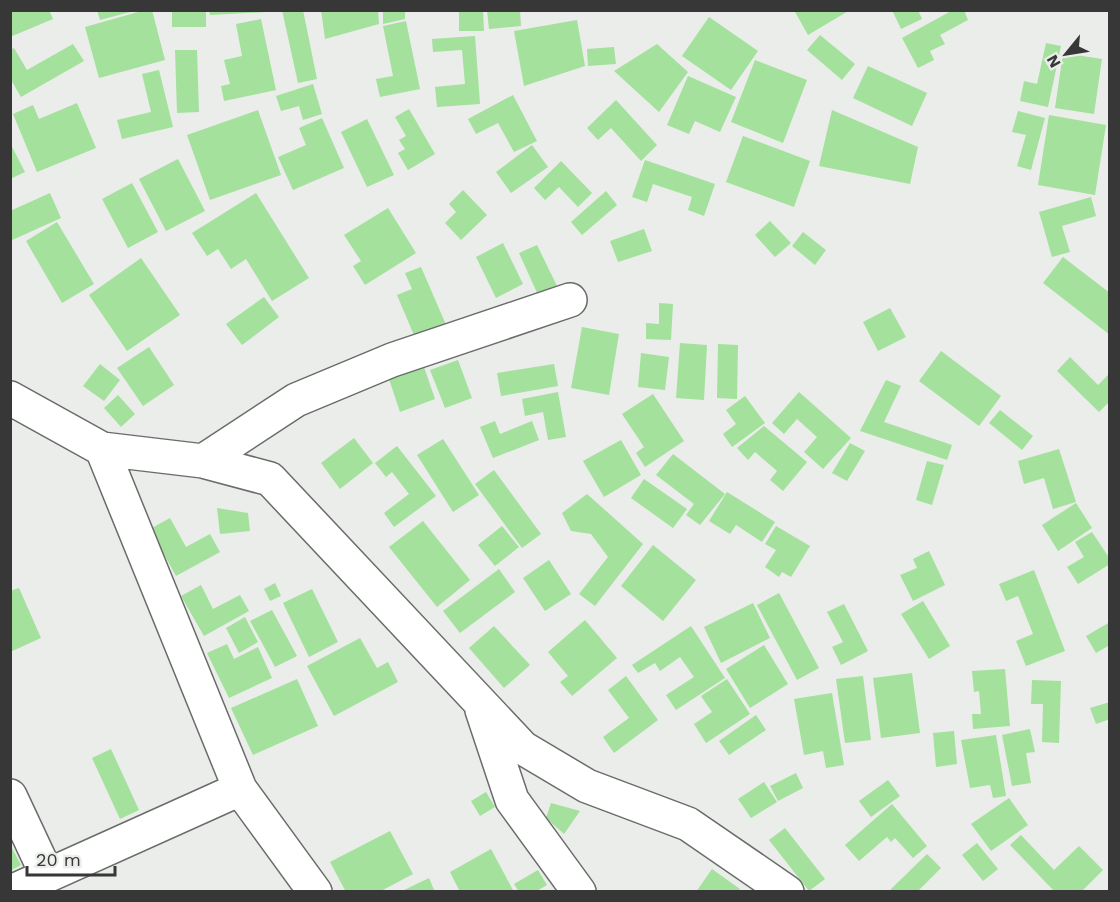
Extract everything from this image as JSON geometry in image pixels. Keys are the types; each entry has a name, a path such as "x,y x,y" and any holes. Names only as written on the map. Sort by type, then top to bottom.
{"street":[{"path":"203,461 297,400 392,360 570,300"},
{"path":"10,398 102,449 203,461 270,478 523,748 587,786 688,824 787,891"},
{"path":"102,449 240,789 315,891"},
{"path":"479,701 512,800 579,891"},
{"path":"11,891 240,789"},
{"path":"10,796 47,875"}],"building":[{"path":"10,10 49,10 53,19 10,37"},
{"path":"97,10 134,10 134,11 100,20"},
{"path":"152,10 165,60 99,78 85,27"},
{"path":"172,10 206,10 206,27 172,27"},
{"path":"209,10 267,10 267,12 210,15"},
{"path":"282,10 303,10 317,79 298,83"},
{"path":"321,10 378,10 379,24 325,39"},
{"path":"383,10 405,10 405,19 383,24"},
{"path":"459,10 483,10 484,31 459,31"},
{"path":"487,10 520,10 521,26 489,29"},
{"path":"794,10 850,10 808,35"},
{"path":"892,10 918,10 922,19 901,29"},
{"path":"953,10 964,10 968,20 940,35 945,44 930,51 934,60 918,68 902,38"},
{"path":"709,17 758,51 731,90 682,56"},
{"path":"261,19 276,90 224,101 221,86 230,84 224,60 242,56 236,24"},
{"path":"577,20 585,66 524,86 514,31"},
{"path":"406,21 420,89 380,97 376,79 393,76 383,26"},
{"path":"820,35 855,64 842,80 807,50"},
{"path":"475,36 480,104 437,107 435,87 465,84 462,50 433,52 432,39"},
{"path":"1046,43 1061,46 1048,107 1020,101 1024,81 1037,84"},
{"path":"73,44 84,61 21,97 10,78 10,50 14,48 27,70"},
{"path":"657,44 688,72 659,112 614,71"},
{"path":"614,47 616,64 588,66 587,49"},
{"path":"175,50 197,50 199,112 177,113"},
{"path":"1063,53 1102,59 1094,114 1055,108"},
{"path":"755,60 807,80 783,143 731,122"},
{"path":"868,66 927,93 912,126 853,98"},
{"path":"159,70 173,127 122,139 117,120 151,112 142,74"},
{"path":"688,76 736,97 720,132 695,121 689,134 667,125"},
{"path":"313,84 322,114 303,120 299,106 281,111 276,96"},
{"path":"513,95 537,141 514,152 498,123 476,134 468,119"},
{"path":"616,100 657,145 641,161 611,128 598,140 587,128"},
{"path":"77,103 96,148 37,172 13,114 33,105 39,119"},
{"path":"409,109 435,154 408,170 398,153 405,149 399,140 406,136 395,117"},
{"path":"258,110 281,175 210,200 187,135"},
{"path":"832,110 918,147 910,184 819,166"},
{"path":"1018,111 1045,118 1031,170 1017,166 1026,135 1012,132"},
{"path":"1049,115 1106,125 1095,195 1038,185"},
{"path":"322,118 344,168 293,190 278,157 306,145 299,128"},
{"path":"367,119 394,175 367,187 341,132"},
{"path":"743,136 810,161 794,207 726,182"},
{"path":"10,143 25,172 10,179"},
{"path":"532,145 548,167 511,193 496,172"},
{"path":"178,159 205,211 166,231 139,179"},
{"path":"645,160 715,184 704,216 688,210 692,197 653,184 647,202 632,197"},
{"path":"561,161 592,193 578,207 559,187 545,200 534,188"},
{"path":"132,183 158,232 128,248 102,199"},
{"path":"463,190 487,215 461,240 445,223 456,212 449,204"},
{"path":"606,191 617,205 582,235 571,222"},
{"path":"50,193 61,218 10,241 10,211"},
{"path":"256,193 309,278 272,301 246,259 231,269 218,249 207,256 192,233"},
{"path":"1091,197 1096,216 1062,226 1070,252 1052,257 1039,212"},
{"path":"388,208 416,253 365,285 353,266 361,261 344,235"},
{"path":"770,221 791,243 775,257 755,235"},
{"path":"57,222 94,284 62,303 26,241"},
{"path":"644,229 652,251 618,262 610,241"},
{"path":"803,232 826,250 815,265 792,246"},
{"path":"503,243 523,284 496,298 476,257"},
{"path":"537,245 558,288 539,297 519,253"},
{"path":"1063,257 1110,293 1110,335 1043,283"},
{"path":"141,258 180,315 127,351 89,295"},
{"path":"421,267 447,327 416,340 397,295 412,289 405,273"},
{"path":"264,297 279,317 242,345 226,324"},
{"path":"659,303 673,304 671,340 646,339 646,323 659,324"},
{"path":"890,308 906,337 878,351 863,322"},
{"path":"582,327 619,334 609,395 571,388"},
{"path":"680,343 707,345 704,400 676,398"},
{"path":"718,344 738,345 737,399 717,398"},
{"path":"149,347 174,385 143,406 117,368"},
{"path":"941,351 1001,396 979,426 919,381"},
{"path":"641,353 669,357 665,390 638,387"},
{"path":"1070,357 1098,385 1110,373 1110,401 1099,412 1057,371"},
{"path":"458,360 472,398 445,408 430,370"},
{"path":"100,364 120,380 104,401 83,386"},
{"path":"554,364 558,386 501,396 497,373"},
{"path":"424,367 435,399 400,412 389,379"},
{"path":"886,380 901,386 884,422 952,445 947,460 860,431"},
{"path":"558,392 566,437 548,440 543,412 525,416 522,399"},
{"path":"799,392 851,438 823,469 804,452 817,437 797,419 784,434 772,423"},
{"path":"653,394 684,441 645,467 636,453 644,447 622,414"},
{"path":"118,395 135,414 121,427 104,408"},
{"path":"745,396 765,423 732,447 723,434 736,424 726,410"},
{"path":"1000,410 1033,436 1022,450 989,423"},
{"path":"495,421 500,434 532,421 539,440 493,458 480,427"},
{"path":"764,426 807,462 783,491 770,480 777,471 755,452 748,460 737,448"},
{"path":"354,438 373,463 340,489 321,463"},
{"path":"443,439 479,495 453,512 417,455"},
{"path":"621,440 641,475 604,497 583,461"},
{"path":"850,443 865,451 847,481 832,473"},
{"path":"397,446 436,496 394,527 384,513 409,494 392,472 386,477 375,463"},
{"path":"1059,449 1076,502 1053,509 1044,478 1024,484 1018,461"},
{"path":"673,454 725,494 700,525 686,515 694,504 656,475"},
{"path":"927,461 944,465 932,505 916,500"},
{"path":"494,470 541,534 522,548 475,484"},
{"path":"644,479 687,509 673,528 631,498"},
{"path":"727,492 775,522 762,542 736,525 730,534 709,521"},
{"path":"587,494 643,544 595,606 579,594 608,557 591,534 571,531 562,513"},
{"path":"1076,503 1092,528 1058,551 1042,525"},
{"path":"217,508 248,513 250,531 220,534"},
{"path":"170,518 186,547 210,534 220,552 176,576 150,529"},
{"path":"423,521 470,580 437,607 389,547"},
{"path":"502,526 519,547 495,566 478,545"},
{"path":"776,526 810,546 791,577 782,572 779,577 765,567 776,550 765,544"},
{"path":"1092,532 1110,559 1110,564 1078,584 1067,567 1084,557 1075,542"},
{"path":"653,545 696,580 663,621 621,586"},
{"path":"929,551 945,585 913,601 900,575 917,568 913,559"},
{"path":"549,560 571,594 545,611 523,578"},
{"path":"499,569 515,592 460,633 443,611"},
{"path":"1034,570 1065,651 1026,666 1016,641 1033,634 1018,596 1006,601 999,584"},
{"path":"275,583 281,596 270,601 264,589"},
{"path":"201,585 213,609 240,595 249,611 204,636 181,596"},
{"path":"19,588 41,638 10,652 10,591"},
{"path":"312,589 338,642 309,657 283,603"},
{"path":"779,593 819,668 797,680 757,605"},
{"path":"923,601 950,646 929,659 901,614"},
{"path":"753,603 770,638 721,663 704,627"},
{"path":"844,604 868,651 841,665 832,647 843,642 827,612"},
{"path":"272,610 297,656 275,667 250,621"},
{"path":"245,617 258,642 239,653 226,628"},
{"path":"585,620 617,658 572,696 560,682 568,676 548,652"},
{"path":"1110,622 1110,645 1096,653 1086,636"},
{"path":"494,626 530,665 504,688 469,648"},
{"path":"691,626 725,678 676,710 666,695 694,677 680,657 660,671 655,663 638,673 632,665"},
{"path":"360,638 377,668 388,662 398,682 334,716 307,666"},
{"path":"227,644 234,659 258,647 272,678 229,698 207,653"},
{"path":"764,645 788,684 750,708 726,669"},
{"path":"1005,669 1010,726 973,729 972,714 981,714 979,691 974,692 972,671"},
{"path":"912,673 920,733 881,738 873,678"},
{"path":"626,676 658,720 614,753 603,737 629,718 608,690"},
{"path":"863,676 871,740 845,743 836,679"},
{"path":"297,679 318,726 253,755 231,708"},
{"path":"727,679 750,714 706,743 694,724 712,712 701,696"},
{"path":"1032,680 1061,681 1059,743 1042,742 1043,704 1031,704"},
{"path":"832,693 844,765 826,768 823,751 804,755 794,699"},
{"path":"1110,702 1110,719 1096,724 1090,708"},
{"path":"756,715 766,730 729,755 719,741"},
{"path":"1030,729 1035,752 1026,753 1031,783 1012,786 1002,735"},
{"path":"954,731 957,764 936,767 933,733"},
{"path":"996,735 1006,796 993,798 990,785 970,788 961,740"},
{"path":"111,749 139,810 120,819 92,758"},
{"path":"796,773 803,788 778,801 770,786"},
{"path":"888,780 900,796 871,817 859,801"},
{"path":"764,782 777,802 751,818 738,799"},
{"path":"486,792 495,807 480,816 471,801"},
{"path":"1009,798 1028,825 991,851 971,824"},
{"path":"551,803 580,811 564,834 546,818"},
{"path":"892,804 927,846 913,858 895,838 891,842 887,837 859,861 845,845"},
{"path":"785,828 825,879 809,891 769,840"},
{"path":"390,831 413,874 379,892 346,892 330,862"},
{"path":"1021,835 1054,870 1079,846 1103,870 1081,892 1055,892 1010,845"},
{"path":"977,843 998,869 983,881 962,855"},
{"path":"10,844 21,865 10,871"},
{"path":"491,849 514,892 460,892 450,872"},
{"path":"927,854 941,868 917,892 888,892"},
{"path":"712,869 740,889 738,892 696,892"},
{"path":"538,870 547,885 535,892 519,892 514,884"},
{"path":"429,878 435,892 400,892"}]}
